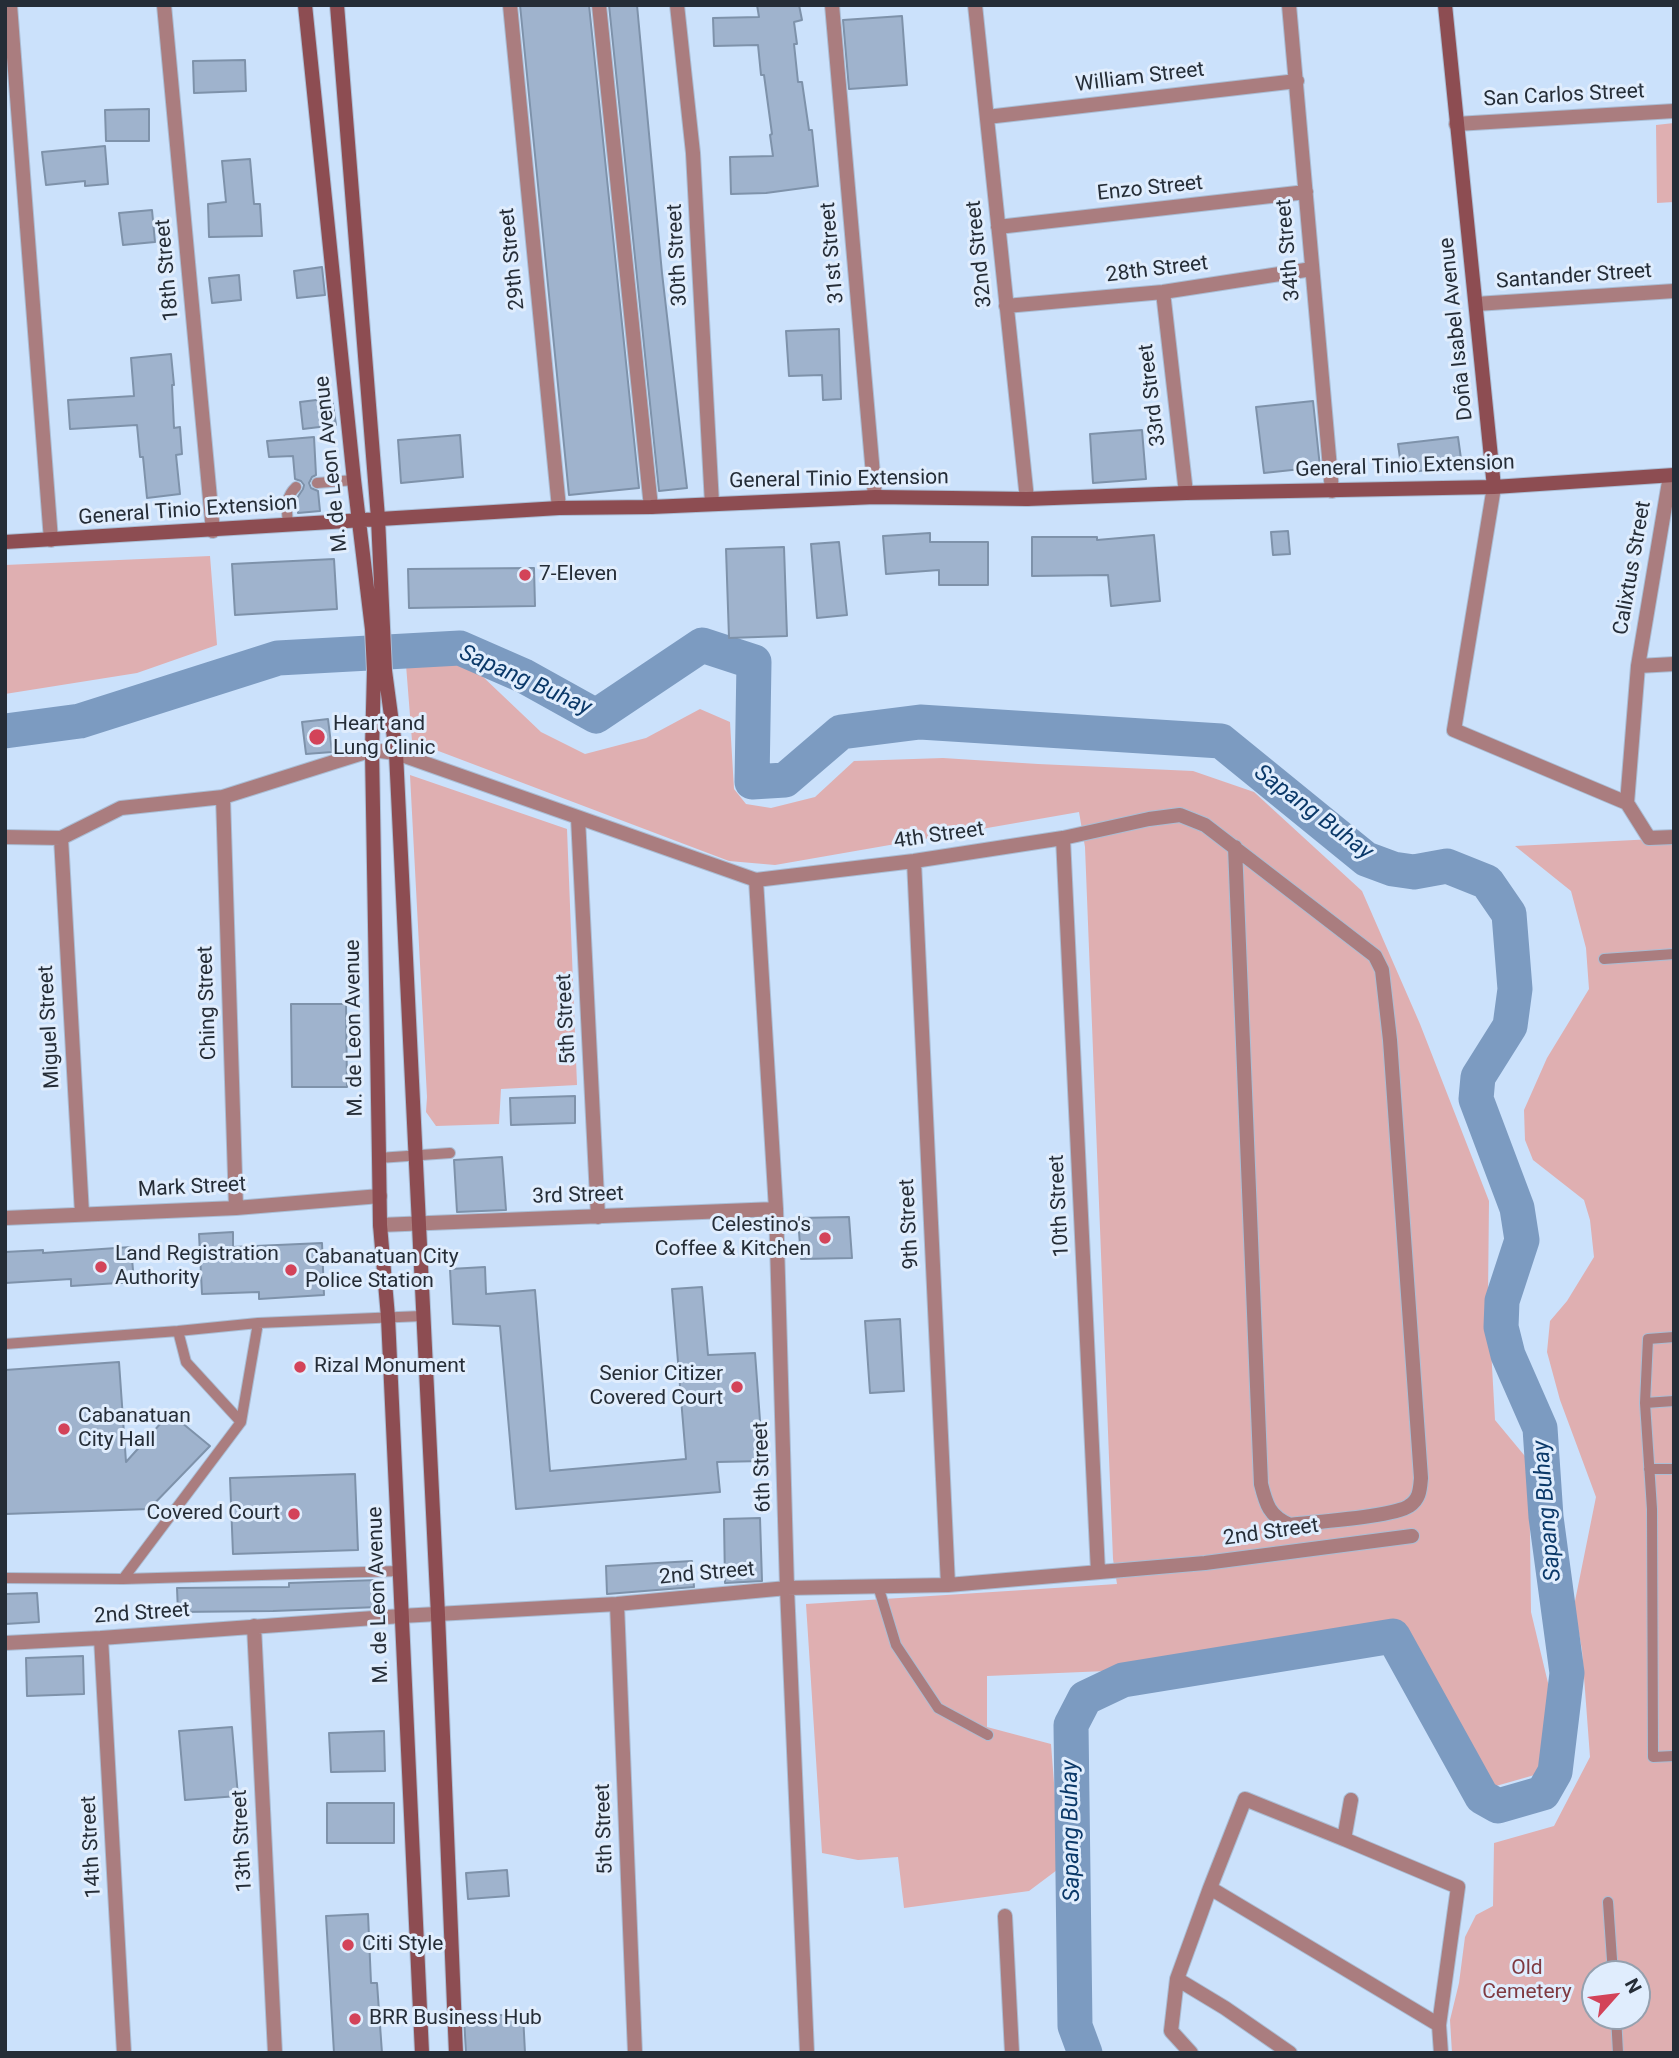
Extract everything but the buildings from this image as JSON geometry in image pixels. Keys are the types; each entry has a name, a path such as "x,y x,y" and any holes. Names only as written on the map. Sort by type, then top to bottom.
{"main road":[{"name":"M. de Leon Avenue","path":"305,5 354,480 377,629"},
{"name":"M. de Leon Avenue","path":"337,5 378,518 377,629 380,671 396,753 438,1615 456,2053"},
{"name":"Doña Isabel Avenue","path":"1445,5 1494,487"},
{"name":"General Tinio Extension","path":"5,542 559,508 651,507 876,497 1027,499 1494,487 1672,476"},
{"name":"M. de Leon Avenue","path":"380,671 372,750 380,1225 388,1317 422,2053"}],"street":[{"path":"10,5 51,540"},
{"name":"18th Street","path":"164,5 214,531"},
{"name":"29th Street","path":"510,5 559,508"},
{"path":"598,5 651,507"},
{"name":"30th Street","path":"677,5 693,153 712,504"},
{"name":"31st Street","path":"832,5 876,497"},
{"name":"32nd Street","path":"975,5 1027,499"},
{"name":"34th Street","path":"1289,5 1332,491"},
{"name":"William Street","path":"987,117 1297,81"},
{"name":"San Carlos Street","path":"1456,124 1674,111"},
{"name":"Enzo Street","path":"998,227 1306,192"},
{"name":"28th Street","path":"1006,306 1163,292 1311,269"},
{"name":"Santander Street","path":"1476,304 1674,291"},
{"name":"33rd Street","path":"1163,292 1186,494"},
{"name":"Calixtus Street","path":"1627,803 1637,666 1672,476"},
{"name":"Doña Isabel Avenue","path":"1494,487 1454,730 1627,803"},
{"name":"Calixtus Street","path":"1637,666 1674,664"},
{"path":"5,837 61,838 121,808 223,796 372,750"},
{"name":"4th Street","path":"372,750 396,753 756,880 914,861 1063,838 1180,815 1205,825 1236,847 1375,956 1382,970 1390,1040 1421,1478 1419,1496 1408,1507 1388,1512 1290,1525 1279,1520 1267,1505 1261,1483 1236,847"},
{"name":"Ching Street","path":"223,796 236,1208"},
{"path":"1627,803 1649,838 1674,837"},
{"name":"5th Street","path":"578,818 598,1217"},
{"name":"Miguel Street","path":"61,838 82,1214"},
{"name":"10th Street","path":"1063,838 1098,1572"},
{"name":"9th Street","path":"914,861 948,1585"},
{"name":"6th Street","path":"756,880 776,1209 787,1588 807,2053"},
{"name":"Mark Street","path":"5,1218 236,1208 380,1196"},
{"name":"3rd Street","path":"380,1225 776,1209"},
{"name":"2nd Street","path":"5,1643 617,1604 787,1588 948,1585 1205,1563 1412,1536"},
{"name":"5th Street","path":"617,1604 635,2053"},
{"name":"13th Street","path":"254,1626 275,2053"},
{"name":"14th Street","path":"102,1638 124,2053"},
{"path":"1191,2053 1171,2031 1177,1979 1245,1799 1458,1887 1439,2025 1441,2053"},
{"path":"1344,1839 1351,1800"},
{"path":"1210,1888 1439,2025"},
{"path":"1004,1916 1013,2053"},
{"path":"1177,1979 1226,2008 1290,2053"}],"lane":[{"path":"317,483 354,480"},
{"path":"288,525 287,501 296,487"},
{"path":"1604,958 1674,954"},
{"path":"379,1158 450,1153"},
{"path":"5,1344 258,1323 422,1316"},
{"path":"123,1579 241,1422 258,1323"},
{"path":"178,1331 186,1362 241,1422"},
{"path":"1674,1337 1648,1339 1645,1403 1652,1522 1653,1756 1674,1756"},
{"path":"1645,1403 1674,1401"},
{"path":"1649,1469 1674,1469"},
{"path":"5,1578 123,1579 400,1571"},
{"path":"878,1586 895,1645 939,1708 988,1735"},
{"path":"1608,1902 1612,1960"},
{"path":"1617,2030 1618,2053"}],"green space":[{"path":"1674,123 1674,202 1657,203 1656,125"},
{"path":"210,556 217,645 137,673 5,694 5,565"},
{"path":"405,652 460,655 541,732 585,754 646,738 700,709 730,722 734,789 746,804 771,808 815,797 854,761 943,758 1193,771 1254,792 1362,891 1420,1024 1489,1201 1488,1295 1495,1420 1529,1461 1531,1612 1554,1708 1538,1774 1489,1788 1401,1621 1130,1670 987,1676 987,1727 1051,1744 1056,1809 1065,1864 1029,1891 904,1908 898,1857 858,1860 822,1853 806,1604 1117,1584 1113,1559 1085,847 1079,812 775,865 729,861 412,741"},
{"path":"410,775 567,829 577,1085 501,1089 499,1124 436,1126 426,1112"},
{"name":"Old Cemetery","path":"1674,838 1674,2053 1452,2053 1450,2020 1459,1983 1465,1937 1476,1915 1493,1906 1494,1843 1554,1826 1590,1757 1582,1650 1574,1606 1596,1497 1560,1400 1547,1352 1550,1321 1567,1301 1594,1257 1590,1220 1584,1200 1533,1160 1525,1140 1524,1110 1547,1058 1589,989 1586,948 1571,891 1515,846"}],"waterway":[{"name":"Sapang Buhay","path":"5,731 80,721 278,658 460,648 524,676 596,716 702,645 754,662 752,782 785,780 841,732 920,722 1221,741 1366,859 1393,869 1414,872 1447,866 1487,882 1509,914 1515,989 1510,1026 1478,1077 1476,1099 1517,1208 1522,1240 1502,1301 1501,1327 1508,1355 1540,1428 1546,1517 1567,1673 1555,1772 1543,1793 1498,1806 1482,1797 1393,1636 1123,1680 1085,1698 1071,1725 1075,2026 1085,2053"}],"place":[{"name":"7-Eleven","path":"525,575"},
{"name":"Heart and Lung Clinic","path":"317,737"},
{"name":"Celestino's Coffee & Kitchen","path":"825,1238"},
{"name":"Land Registration Authority","path":"101,1267"},
{"name":"Cabanatuan City Police Station","path":"291,1270"},
{"name":"Rizal Monument","path":"300,1367"},
{"name":"Senior Citizer Covered Court","path":"737,1387"},
{"name":"Cabanatuan City Hall","path":"64,1429"},
{"name":"Covered Court","path":"294,1514"},
{"name":"Citi Style","path":"348,1945"},
{"name":"BRR Business Hub","path":"355,2019"}]}
